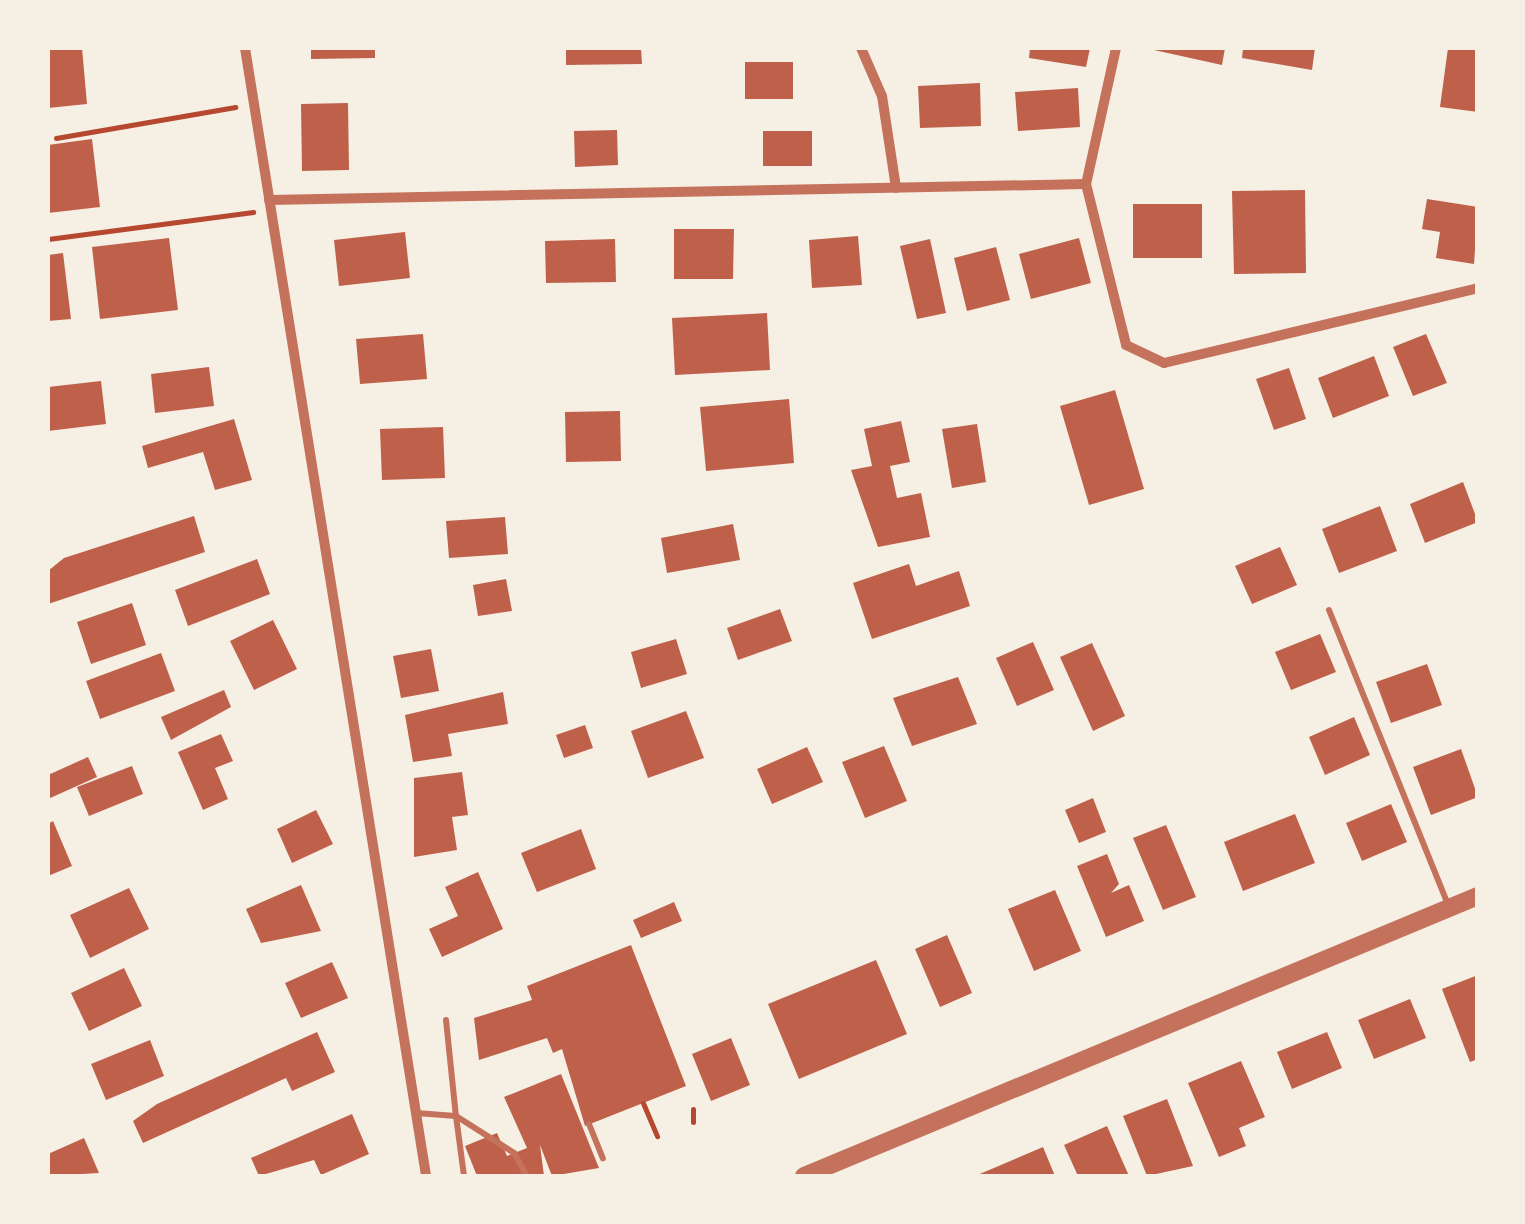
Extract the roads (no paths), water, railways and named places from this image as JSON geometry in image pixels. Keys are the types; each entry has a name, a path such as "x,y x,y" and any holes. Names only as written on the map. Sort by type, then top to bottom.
{"street":[{"path":"245,48 426,1176"},
{"path":"860,48 882,96 896,188"},
{"path":"1116,48 1086,184 1126,345 1164,364 1478,288"},
{"path":"270,205 1086,184"},
{"path":"804,1176 1478,896"}],"lane":[{"path":"1329,610 1449,908"},
{"path":"446,1020 464,1176"},
{"path":"416,1114 456,1116 514,1154 526,1176"},
{"path":"589,1124 603,1158"}]}
